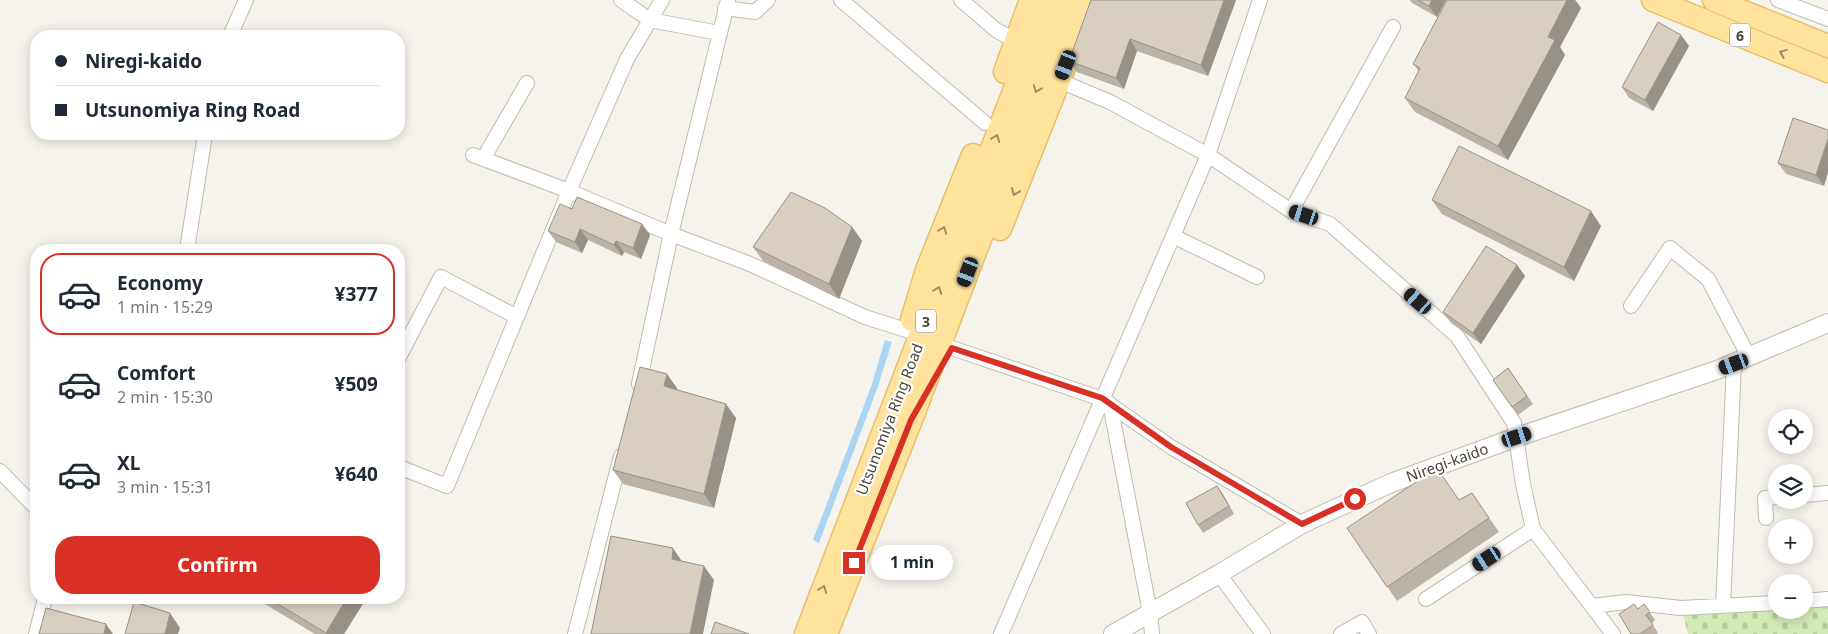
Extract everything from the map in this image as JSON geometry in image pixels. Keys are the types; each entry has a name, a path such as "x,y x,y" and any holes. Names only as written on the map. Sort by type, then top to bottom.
{"main road":[{"name":"3","path":"911,420 952,348 1091,0"},
{"name":"6","path":"1653,0 1828,71"},
{"name":"6","path":"1714,0 1828,46"},
{"name":"3","path":"899,394 909,331 927,270 1016,42 1053,4"},
{"name":"Utsunomiya Ring Road","path":"806,634 996,138 1053,4"},
{"name":"Utsunomiya Ring Road","path":"826,634 911,420 1053,4"}],"street":[{"path":"233,30 246,0"},
{"path":"621,0 650,20 719,33"},
{"path":"405,469 446,486 569,191 627,59 662,0"},
{"path":"636,396 671,234 726,4 755,12 768,0"},
{"path":"840,0 985,123"},
{"path":"961,0 996,30 1016,42"},
{"path":"1001,634 1106,401 1173,236 1208,156 1260,0"},
{"path":"1778,0 1828,19"},
{"path":"1291,211 1393,27"},
{"path":"1060,81 1110,102 1208,156 1291,211 1330,224 1458,336 1514,424 1523,484 1533,529 1613,634"},
{"path":"528,83 478,157 569,191 671,234 750,264 865,317 909,331"},
{"path":"188,244 204,140"},
{"path":"1173,236 1256,276"},
{"path":"1631,306 1670,248 1708,279 1742,361 1723,606"},
{"path":"405,346 441,278 517,317"},
{"name":"Niregi-kaido","path":"1113,634 1302,524 1399,480 1517,437 1742,361 1828,323"},
{"path":"952,348 1106,401 1171,447 1302,524"},
{"path":"1106,401 1150,613 1152,634"},
{"path":"575,634 624,442"},
{"path":"0,472 30,502"},
{"path":"1813,494 1828,493"},
{"path":"1766,518 1765,498 1768,498"},
{"path":"1426,599 1533,529"},
{"path":"1219,574 1263,634"},
{"path":"1813,600 1828,599"},
{"path":"1593,606 1624,602 1681,608 1768,604"},
{"path":"36,634 44,604"},
{"path":"1341,634 1362,622 1369,634"}],"green space":[{"path":"1828,603 1828,634 1688,634 1683,615 1768,608 1768,619 1813,619 1813,604"}],"water":[{"path":"885,340 892,342 877,389 819,543 813,540 871,387"}],"building":[{"path":"1091,0 1224,0 1201,65 1130,39 1116,78 1069,61"},
{"path":"1418,0 1432,0 1429,6"},
{"path":"1447,0 1567,0 1548,37 1555,40 1498,146 1405,98 1420,68 1413,64"},
{"path":"1658,22 1681,35 1645,100 1622,87"},
{"path":"1793,118 1828,130 1828,139 1816,175 1778,163"},
{"path":"1459,146 1591,211 1564,267 1432,200"},
{"path":"791,192 825,208 852,227 829,284 753,247"},
{"path":"577,197 642,224 633,248 616,241 614,245 580,229 575,242 548,231 560,204 572,209"},
{"path":"1486,246 1517,265 1473,333 1443,312"},
{"path":"640,367 667,374 664,386 726,404 704,494 613,470"},
{"path":"1508,368 1527,396 1512,407 1493,380"},
{"path":"1437,468 1459,500 1472,493 1489,518 1387,587 1347,528"},
{"path":"1217,486 1229,506 1198,525 1186,503"},
{"path":"611,536 673,548 672,559 704,566 690,634 591,634"},
{"path":"133,604 141,604 170,613 165,634 125,634"},
{"path":"278,604 343,604 326,633"},
{"path":"1634,604 1638,609 1644,604 1650,612 1646,615 1653,625 1640,634 1631,634 1619,614"},
{"path":"46,608 106,624 104,634 39,634"},
{"path":"715,622 749,634 711,634"}],"route":[{"path":"854,563 911,420 952,348 1102,398 1171,447 1302,524 1355,499"}]}
